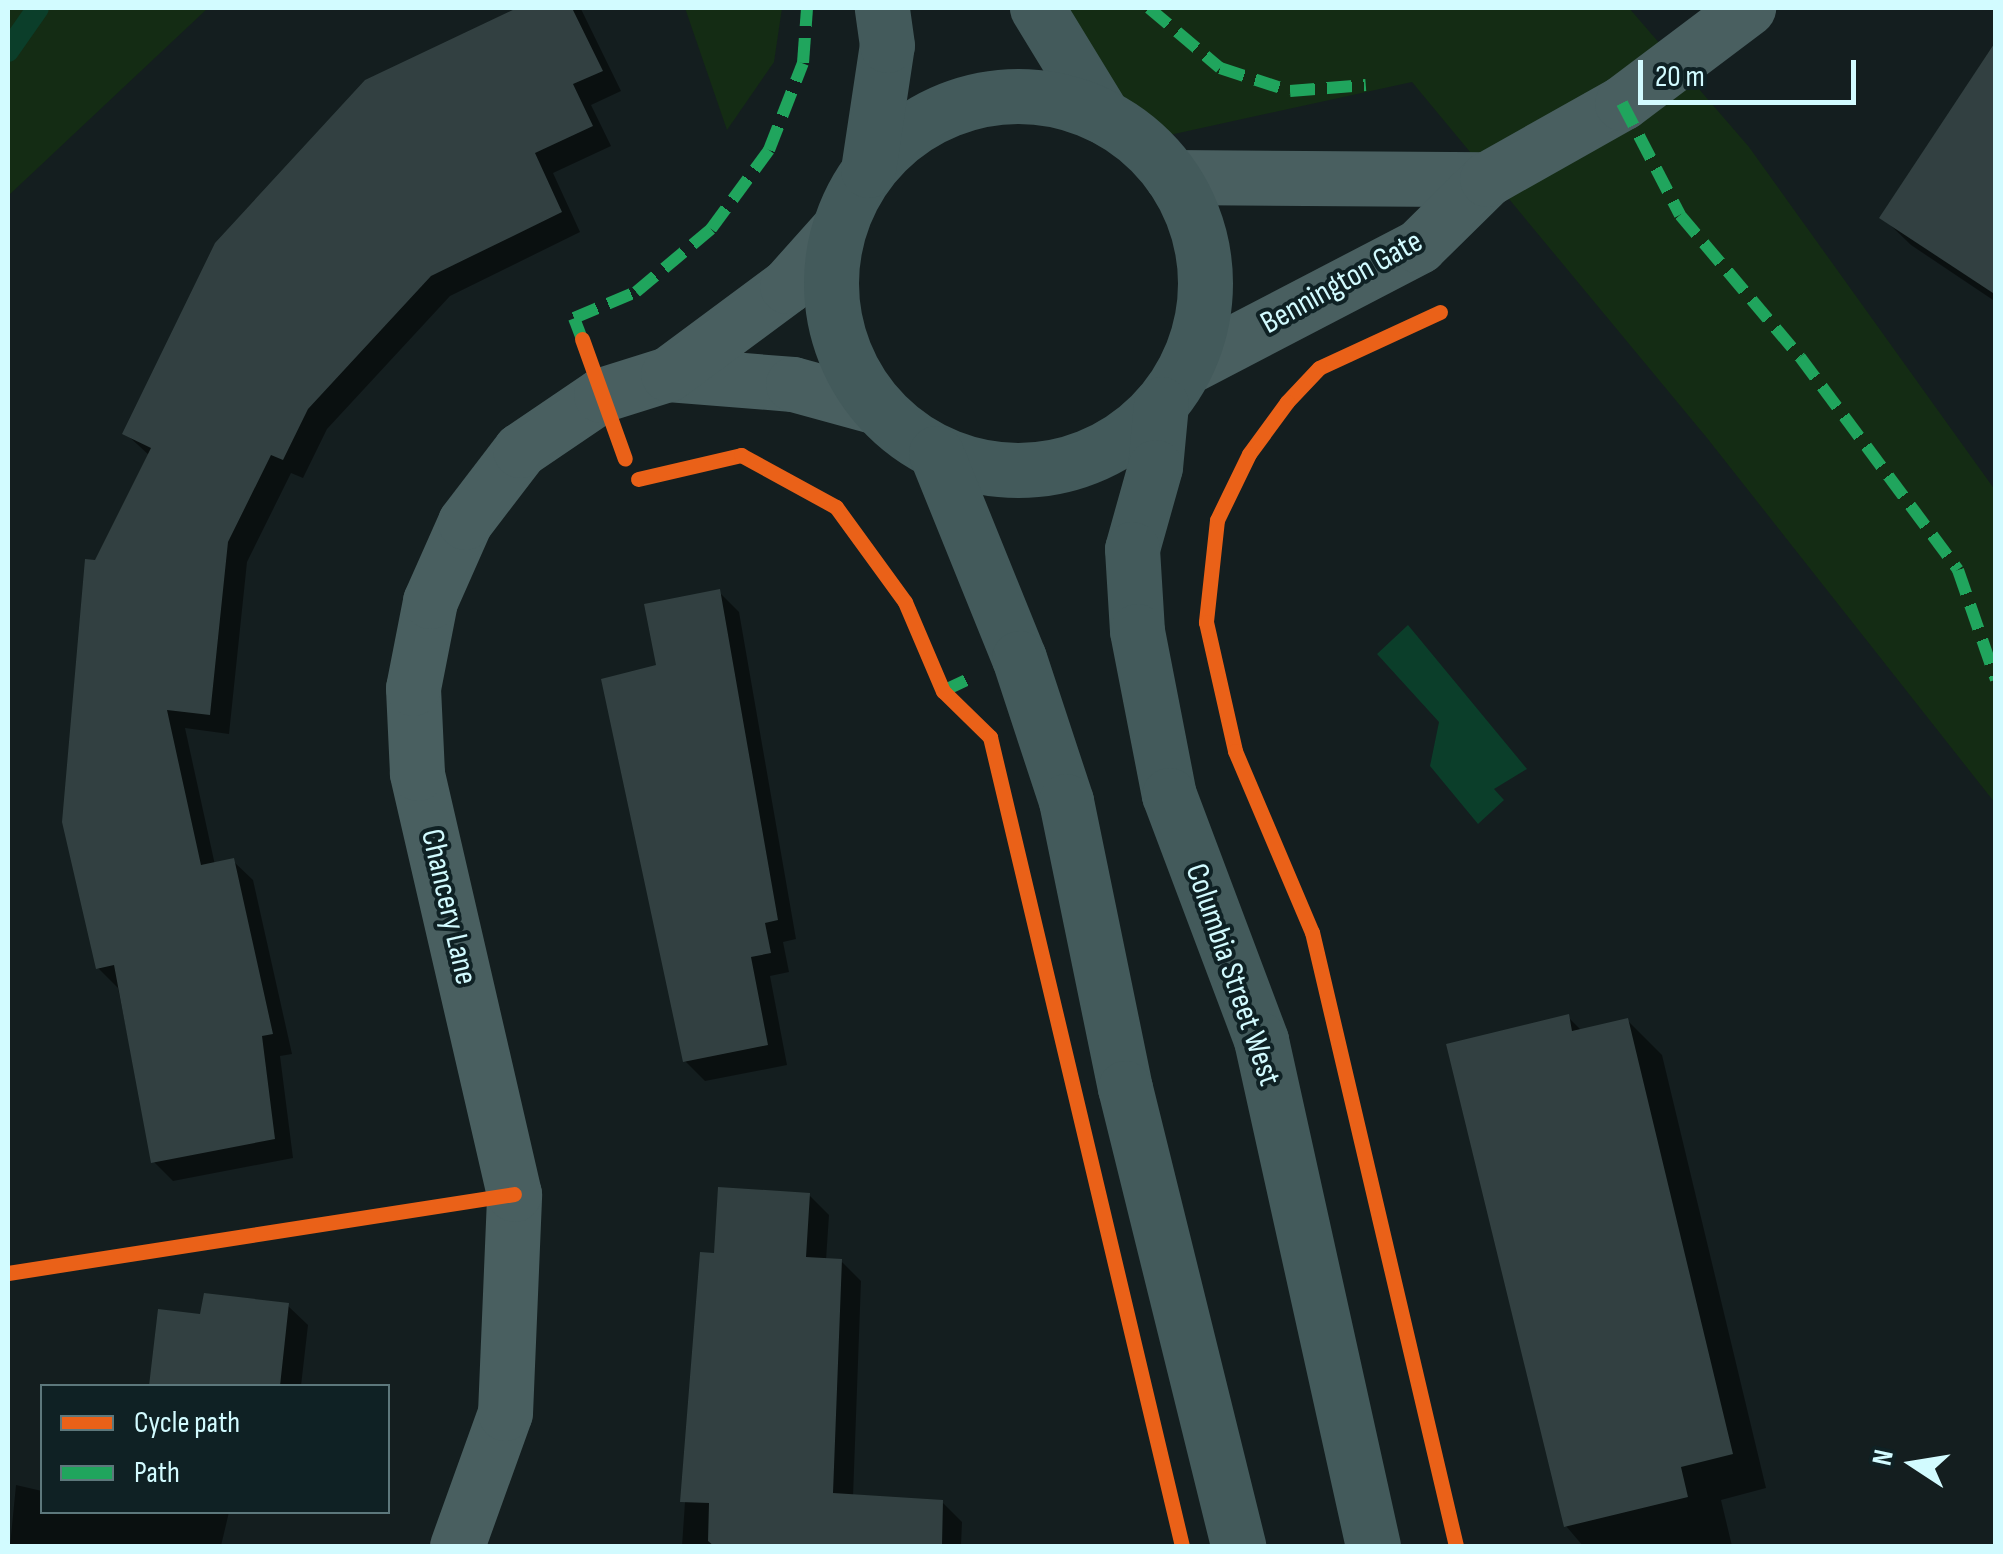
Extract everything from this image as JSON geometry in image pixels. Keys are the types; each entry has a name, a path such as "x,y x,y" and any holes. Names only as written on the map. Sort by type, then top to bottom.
{"main road":[{"path":"868,170 886,46 882,8"},
{"path":"1037,8 1076,62 1104,116"},
{"path":"1104,116 1054,98 1002,95 952,107 905,132 868,170 838,230 834,322 876,407 936,452 996,470 1058,466 1114,444 1173,386"},
{"name":"Columbia Street West","path":"1104,116 1141,142 1172,176 1195,221 1204,270 1201,321 1173,386 1156,466 1132,549 1137,630 1168,796 1260,1040 1374,1546"},
{"path":"936,452 1019,658 1066,801 1125,1088 1238,1546"}],"street":[{"name":"Bennington Gate","path":"1173,386 1419,246 1487,179 1622,103 1748,8"},
{"name":"Bennington Gate","path":"1172,176 1487,179"},
{"name":"Chancery Lane","path":"457,1546 505,1413 514,1194 417,773 413,688 437,585 465,522 520,450 602,395 668,374 787,286 838,230"},
{"name":"Chancery Lane","path":"668,374 794,384 876,407"}],"shaded area":[{"path":"8,8 208,8 8,196"},
{"path":"685,8 782,8 774,62 727,130"},
{"path":"1065,8 1629,8 1749,147 1995,490 1995,803 1707,438 1412,82 1165,136 1075,59"},
{"path":"1408,625 1527,769 1494,789 1504,800 1478,824 1430,766 1439,722 1377,654"}],"building":[{"path":"517,8 572,8 603,71 573,84 593,126 535,153 562,212 431,276 308,409 283,460 271,455 228,542 210,715 167,710 201,865 234,858 273,1034 262,1036 275,1139 151,1163 114,965 96,969 62,822 85,559 95,560 151,448 122,434 215,243 365,80"},
{"path":"1996,41 1996,295 1879,218"},
{"path":"720,589 778,920 765,923 771,953 751,957 768,1045 683,1062 601,679 656,665 644,604"},
{"path":"1569,1014 1572,1031 1628,1018 1733,1454 1681,1467 1688,1497 1564,1527 1446,1044"},
{"path":"718,1187 810,1193 806,1257 842,1259 833,1493 943,1500 942,1545 714,1546 708,1541 709,1503 680,1502 700,1252 714,1253"},
{"path":"204,1293 289,1303 280,1384 149,1384 158,1309 200,1314"}],"waterway":[{"path":"8,51 38,8"}],"marked path":[{"path":"582,339 574,318 636,292 711,229 769,150 803,63 807,8"},
{"path":"1149,8 1220,68 1290,91 1366,85"},
{"path":"1622,103 1680,215 1800,357 1958,570 1996,680"},
{"path":"941,685 943,691 973,677"}],"cycle path":[{"path":"1440,312 1319,368 1287,402 1249,454 1217,520 1206,622 1235,751 1312,932 1456,1546"},
{"path":"582,339 625,459"},
{"path":"638,479 741,455 836,507 905,602 943,691 990,737 1182,1546"},
{"path":"8,1273 514,1194"}]}
